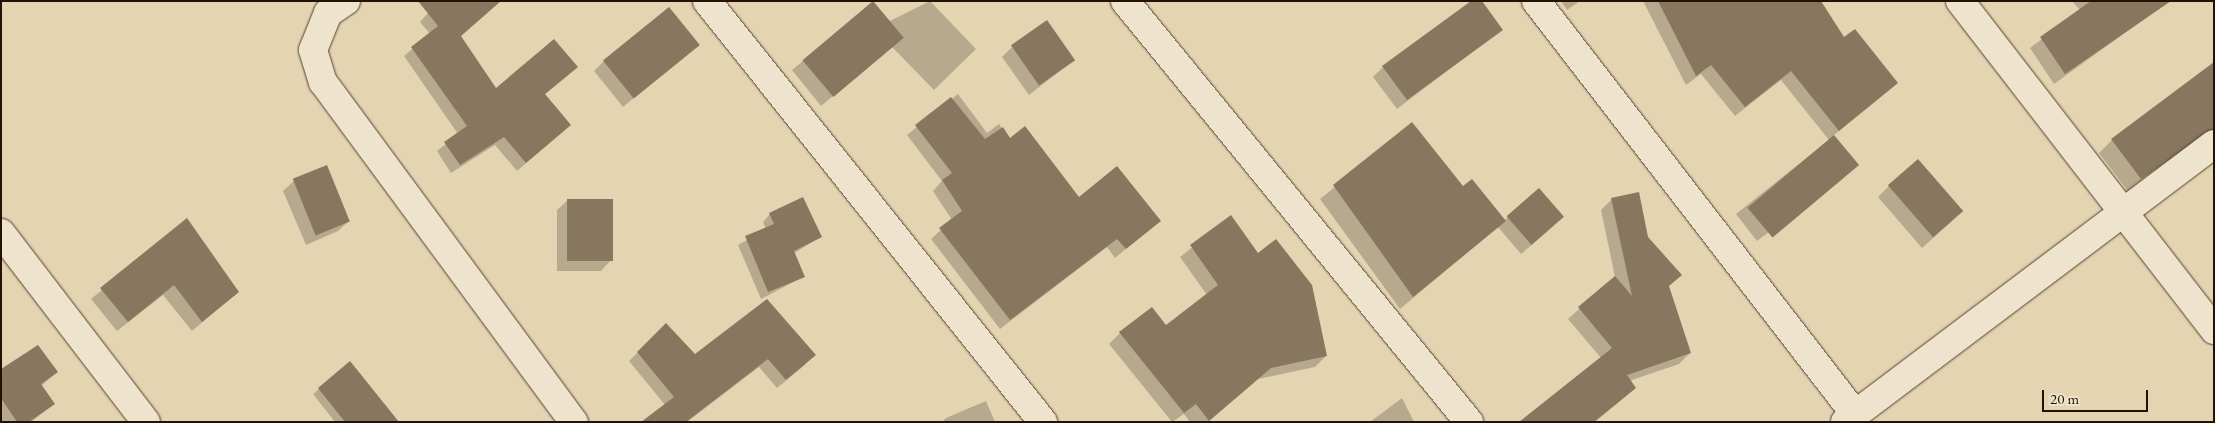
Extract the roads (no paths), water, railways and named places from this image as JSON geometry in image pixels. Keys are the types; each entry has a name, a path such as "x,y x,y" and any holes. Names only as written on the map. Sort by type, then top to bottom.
{"street":[{"path":"346,1 328,13 313,50 323,82 574,422"},
{"path":"707,1 1043,422"},
{"path":"1125,1 1469,422"},
{"path":"1536,1 1850,418 2122,210 2214,144"},
{"path":"1960,1 2214,330"},
{"path":"1,233 146,422"}]}
